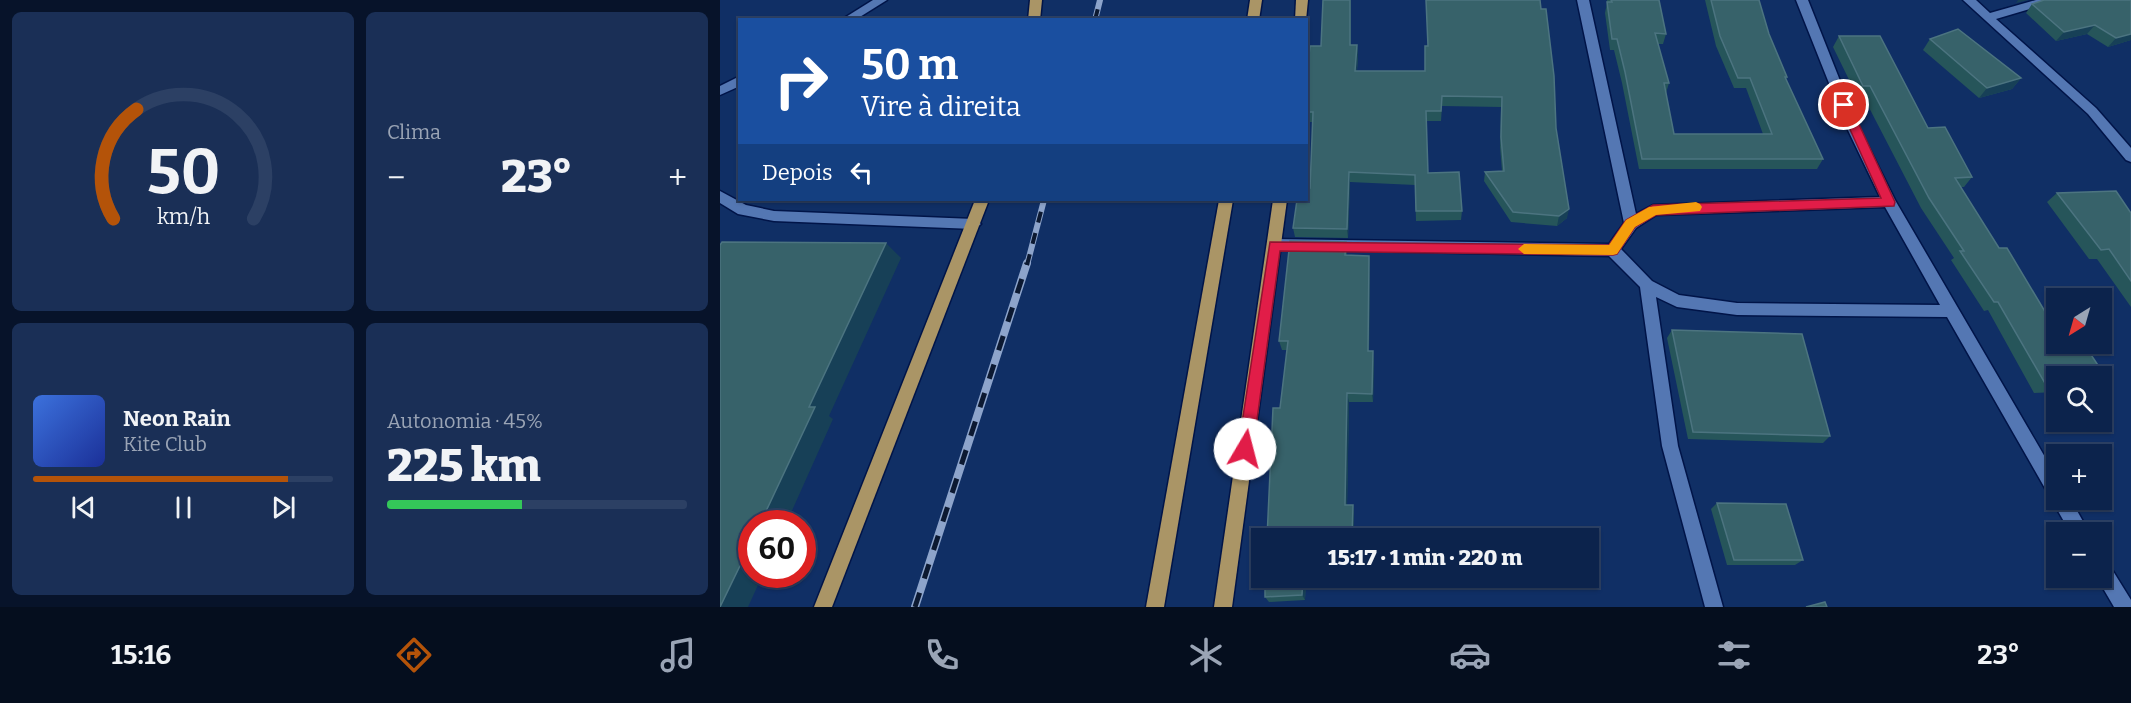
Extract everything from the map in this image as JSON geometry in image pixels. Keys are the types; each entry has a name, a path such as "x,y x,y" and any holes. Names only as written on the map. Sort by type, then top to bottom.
{"main road":[{"path":"1034,18 1036,0"},
{"path":"1253,18 1256,0"},
{"path":"1301,18 1302,0"},
{"path":"823,607 982,201"},
{"path":"1155,607 1226,201"},
{"path":"1223,607 1280,201"}],"street":[{"path":"850,18 881,0"},
{"path":"1583,0 1631,224"},
{"path":"1802,0 1852,126 1889,202 2046,475"},
{"path":"1969,0 2092,111 2131,157"},
{"path":"1989,17 2049,0"},
{"path":"720,91 738,81"},
{"path":"720,196 743,210 774,216 974,224"},
{"path":"1613,250 1631,224 1653,210 1681,207 1889,202"},
{"path":"1274,245 1613,250 1647,285 1677,302 1737,309 1951,311"},
{"path":"1647,285 1670,446 1714,607"},
{"path":"2112,586 2124,607"}],"building":[{"path":"1323,0 1350,0 1350,45 1357,45 1355,71 1425,71 1425,46 1428,46 1426,0 1540,0 1541,9 1546,9 1554,76 1556,128 1569,209 1559,216 1513,212 1485,172 1504,171 1501,137 1502,97 1442,96 1441,111 1426,111 1428,173 1459,172 1462,211 1416,211 1415,175 1349,172 1347,229 1293,228 1297,201 1308,201 1308,188 1310,188 1313,112 1308,112 1310,46 1321,46"},
{"path":"1611,0 1659,0 1666,34 1655,33 1669,83 1664,83 1674,134 1772,134 1750,78 1738,78 1720,36 1711,0 1759,0 1769,34 1787,77 1785,77 1823,159 1642,159 1617,39 1612,39 1607,2 1612,2"},
{"path":"2044,0 2131,0 2131,34 2116,38 2095,25 2064,32 2032,4"},
{"path":"1958,29 2021,78 1987,88 1930,39"},
{"path":"1839,36 1880,36 1928,128 1945,127 1972,177 1955,178 1999,248 2007,248 2046,313 2046,354 2091,354 2098,366 2046,366 2046,385 1998,302 1994,302 1960,251 1964,251 1929,198 1870,86 1863,86"},
{"path":"2116,191 2131,213 2131,281 2109,249 2101,250 2057,193"},
{"path":"1290,241 1346,242 1345,255 1369,256 1368,351 1373,351 1372,394 1347,393 1345,505 1353,505 1352,528 1267,528 1273,408 1280,408 1288,341 1279,341"},
{"path":"722,242 886,243 809,407 815,407 767,510 738,510 738,570 720,607 720,245"},
{"path":"1672,330 1802,334 1830,436 1693,432"},
{"path":"1717,503 1786,504 1803,560 1734,560"},
{"path":"1265,588 1302,588 1302,595 1265,597"},
{"path":"1825,602 1827,607 1806,607"}],"railway":[{"path":"1096,18 1100,0"},
{"path":"1027,265 1044,201"},
{"path":"915,607 1027,263"}],"slow traffic":[{"path":"1524,249 1613,250 1631,224 1653,210 1696,207"}],"route":[{"path":"1245,449 1274,245 1613,250 1631,224 1653,210 1681,207 1889,202 1844,105"}]}
